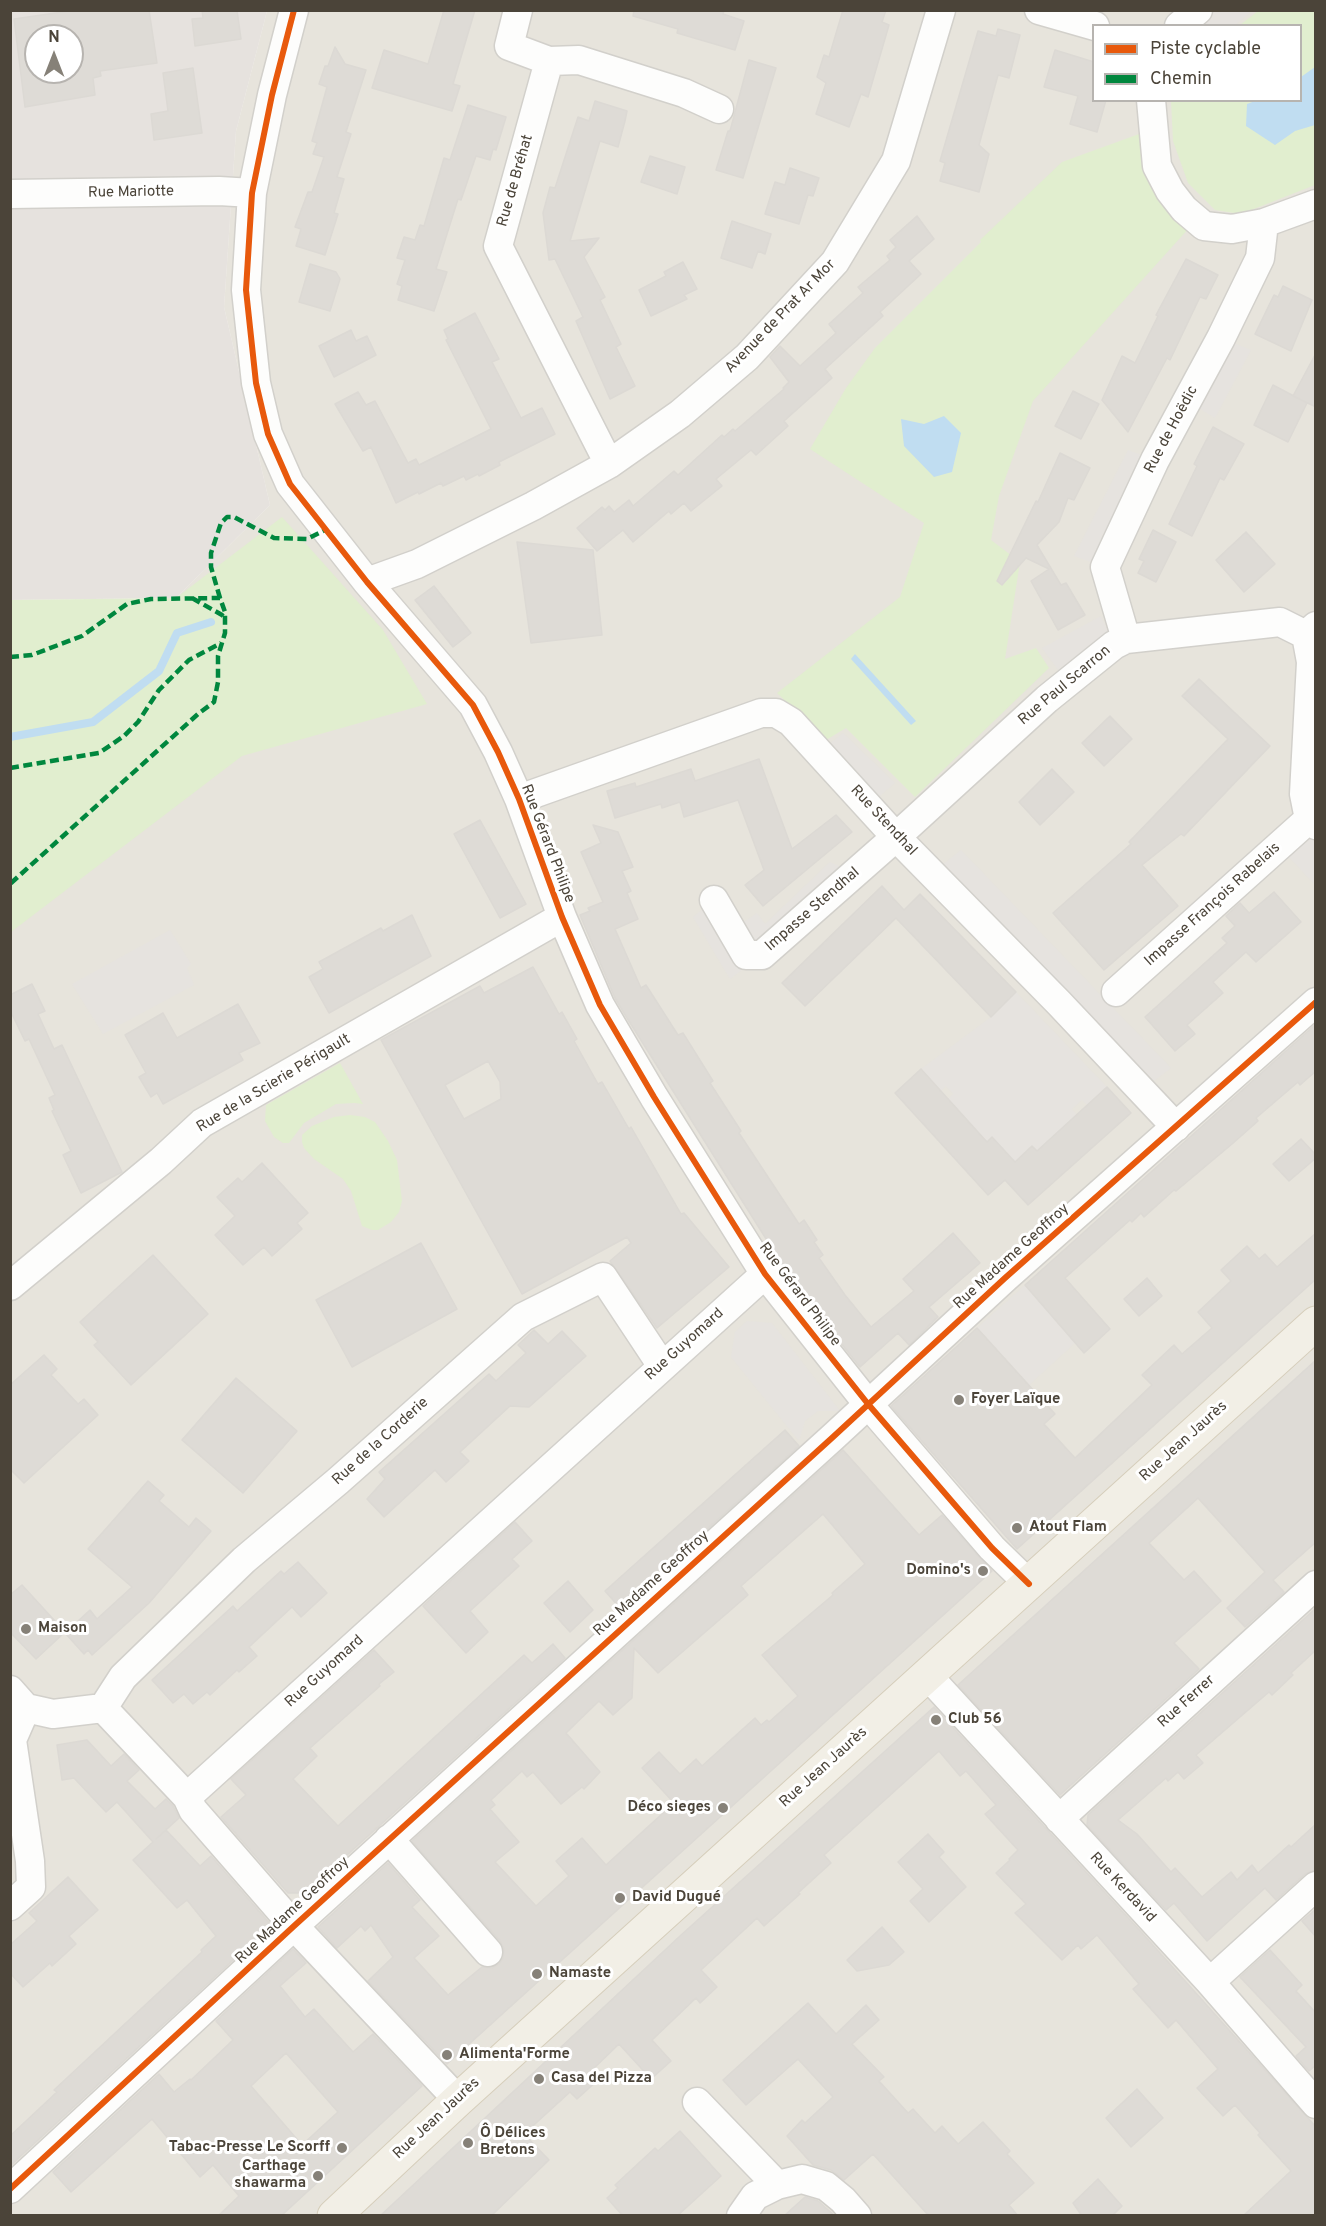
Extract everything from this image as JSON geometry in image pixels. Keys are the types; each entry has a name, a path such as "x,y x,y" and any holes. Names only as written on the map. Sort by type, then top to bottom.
{"main road":[{"name":"Rue Jean Jaurès","path":"334,2216 458,2100 1316,1323"}],"street":[{"name":"Rue Gérard Philipe","path":"294,10 272,95 252,193 246,290 256,383 268,434 290,484 367,582 472,705 498,752 519,800 562,917 600,1005 654,1097 765,1274 868,1404 992,1548 1029,1584"},
{"path":"518,10 509,46 549,61 579,60 684,93 718,109"},
{"name":"Avenue de Prat Ar Mor","path":"367,582 417,564 533,506 609,464 680,414 747,357 835,262 896,161 941,10"},
{"path":"1039,10 1092,25"},
{"path":"1181,24 1198,10"},
{"name":"Rue de Bréhat","path":"549,61 498,246 609,464"},
{"path":"1151,102 1157,166 1170,191 1184,209 1204,226 1232,229 1264,223 1316,204"},
{"name":"Rue Mariotte","path":"10,194 219,191 252,193"},
{"name":"Rue de Hoëdic","path":"1126,639 1105,567 1155,460 1221,338 1260,258 1264,223"},
{"name":"Rue Paul Scarron","path":"896,837 1047,699 1114,645 1126,639 1280,622 1311,631"},
{"path":"1311,631 1304,794 1312,822"},
{"name":"Rue Stendhal","path":"519,800 760,713 776,712 791,722 896,837 1176,1126"},
{"name":"Impasse François Rabelais","path":"1116,992 1312,822"},
{"name":"Impasse Stendhal","path":"714,900 746,955 762,955 896,837"},
{"name":"Rue de la Scierie Périgault","path":"10,1286 161,1161 202,1123 562,917"},
{"name":"Rue Madame Geoffroy","path":"10,2189 389,1839 1005,1278 1316,1002"},
{"name":"Rue Guyomard","path":"187,1797 765,1274"},
{"name":"Rue de la Corderie","path":"103,1708 123,1677 244,1560 338,1481 523,1317 603,1277 662,1366"},
{"name":"Rue Ferrer","path":"1059,1819 1316,1585"},
{"name":"Rue Kerdavid","path":"927,1675 1210,1982 1316,2104"},
{"path":"10,1906 31,1887 30,1861 12,1740 18,1699 53,1714 103,1708 187,1797 194,1810 294,1926 458,2100"},
{"path":"389,1839 488,1952"},
{"path":"1210,1982 1316,1886"},
{"path":"697,2102 777,2185"},
{"path":"741,2216 755,2196 777,2185 802,2179 826,2186 857,2216"}],"shaded area":[{"path":"1198,10 1252,11 1236,24 1205,24 1196,12"},
{"path":"10,11 267,11 236,131 224,307 270,505 176,598 11,600"},
{"path":"267,11 1315,11 1315,2215 11,2216 11,890 176,598 270,505 224,307 236,131"},
{"path":"1221,338 1251,350 1215,418 1187,401"},
{"path":"1128,450 1155,460 1105,567 1074,556"},
{"path":"1101,616 1114,645 1067,682 1042,648"},
{"path":"843,733 895,783 868,806 819,752"},
{"path":"1311,836 1315,840 1315,885 1288,856"},
{"path":"961,850 1171,1068 1142,1090 932,873"},
{"path":"830,862 855,873 762,955 730,979 693,917 714,900 732,930 757,913 765,924"},
{"path":"170,930 191,964 187,968 194,985 103,1034 72,984"},
{"path":"1016,992 1107,1087 1087,1105 1082,1100 1072,1109 1077,1115 1037,1151 1032,1146 1022,1155 1027,1160 1014,1171 1000,1145 992,1137 987,1142 948,1099 953,1094 946,1086 941,1091 921,1069 991,1017"},
{"path":"1025,1285 1075,1343 1029,1385 977,1328"},
{"path":"747,1321 772,1323 840,1411 818,1411 805,1421 799,1441 731,1357 735,1332"}],"green space":[{"path":"1258,11 1315,11 1315,185 1241,214 1215,210 1188,183 1173,141 1171,102 1302,102 1302,24 1241,24"},
{"path":"1139,134 1163,195 1190,227 1033,401 999,496 991,540 1020,562 1005,659 1036,648 1049,668 915,797 846,728 826,740 777,693 900,597 924,523 810,449 846,388 875,348 981,242 980,240 1062,162"},
{"path":"282,517 383,630 427,704 242,756 11,932 11,600 176,598"},
{"path":"340,1063 363,1104 336,1104 304,1123 289,1143 283,1143 274,1137 265,1121 266,1105"},
{"path":"350,1115 365,1117 375,1122 397,1160 402,1201 399,1212 391,1222 378,1230 362,1226 351,1191 343,1179 314,1159 304,1148 302,1142 302,1135 312,1126 334,1117"}],"water":[{"path":"1315,67 1315,125 1295,131 1275,145 1246,126 1247,104 1252,102 1302,102 1302,76"},
{"path":"944,416 961,433 952,472 934,477 904,446 901,419 924,424"},
{"path":"855,654 916,721 911,725 851,659"}],"building":[{"path":"76,10 149,10 157,63 100,71 101,76 93,78 95,95 25,107 14,19"},
{"path":"202,10 237,10 241,39 195,46 192,19 203,18"},
{"path":"444,10 475,10 453,84 460,86 452,111 372,88 384,50 428,64"},
{"path":"634,10 724,10 723,14 744,21 735,50 677,33 678,29 633,16"},
{"path":"843,10 886,10 882,22 889,25 868,97 861,94 849,127 816,114 826,83 817,77 824,55 829,57"},
{"path":"998,29 1020,35 1009,78 998,75 979,145 989,154 979,192 940,181 945,163 940,161 978,31 996,36"},
{"path":"335,47 345,64 366,70 346,132 351,134 337,177 344,179 334,213 338,214 325,255 296,246 301,229 295,227 308,192 312,192 324,157 313,154 317,143 312,141 327,87 319,84"},
{"path":"1055,50 1092,61 1092,102 1105,102 1097,132 1070,124 1078,96 1044,87"},
{"path":"749,60 776,68 743,178 716,170 728,131 730,131"},
{"path":"193,68 202,133 154,140 151,114 168,111 163,73"},
{"path":"595,101 627,111 618,147 600,141 570,241 599,238 584,257 605,297 600,300 621,344 616,347 635,386 610,399 576,321 583,317 555,259 549,260 543,213 550,187 555,188 578,117 589,121"},
{"path":"468,105 506,117 496,150 493,149 490,160 476,156 461,200 458,199 436,269 447,272 434,311 398,300 402,286 397,284 405,260 397,258 404,237 415,240 420,225 424,226 444,158 450,160"},
{"path":"650,156 685,167 677,194 641,182"},
{"path":"790,168 819,178 813,196 808,195 799,224 765,214 775,182 785,185"},
{"path":"917,216 934,239 909,261 921,274 880,312 883,316 825,369 832,378 784,421 788,426 756,455 751,450 716,479 722,486 691,511 684,503 671,514 669,511 633,542 623,530 597,551 577,528 602,507 605,510 609,506 614,512 629,500 633,506 674,471 678,475 722,435 724,437 733,429 735,431 784,389 789,382 770,357 780,346 800,366 836,333 829,324 863,293 858,287 890,260 887,256 896,247 890,240"},
{"path":"732,221 771,234 765,254 758,251 752,268 721,258"},
{"path":"1186,259 1218,275 1206,299 1200,297 1170,360 1167,358 1128,432 1102,400 1122,356 1135,363 1158,316 1156,315"},
{"path":"683,262 697,289 684,295 687,299 651,316 639,290 666,276 664,272"},
{"path":"310,264 336,272 340,279 330,311 299,302"},
{"path":"1283,286 1312,300 1291,351 1255,334 1274,295 1278,297"},
{"path":"475,313 499,359 492,362 521,418 542,408 555,434 499,462 500,465 479,476 478,474 466,480 464,476 443,486 441,483 396,503 371,447 363,451 335,404 358,392 366,405 375,401 408,463 416,459 419,465 491,429 446,340 448,339 444,330"},
{"path":"351,330 356,341 367,336 376,355 334,377 319,346"},
{"path":"1316,353 1316,407 1293,396"},
{"path":"1273,385 1307,403 1288,442 1254,425"},
{"path":"1073,391 1099,404 1081,439 1055,426"},
{"path":"1213,427 1244,444 1224,480 1220,478 1192,536 1169,524 1197,466 1194,464"},
{"path":"1060,453 1090,468 1074,500 1068,498 1059,522 1037,545 1061,585 1066,583 1085,615 1058,630 1031,581 1049,569 1026,558 1002,585 997,581 1036,501 1038,502"},
{"path":"1153,530 1176,542 1156,582 1138,573 1144,561 1139,559"},
{"path":"1246,532 1275,564 1244,592 1216,560"},
{"path":"517,542 593,550 602,635 531,643"},
{"path":"434,586 471,633 453,647 415,600"},
{"path":"1199,679 1270,746 1184,836 1181,834 1142,865 1178,906 1104,970 1053,913 1131,844 1129,842 1228,739 1182,696"},
{"path":"1110,716 1132,739 1104,766 1082,743"},
{"path":"759,759 792,849 836,815 852,832 763,906 745,885 764,870 738,800 684,817 680,802 662,808 661,804 615,818 607,791 635,783 636,787 691,769 695,781"},
{"path":"1052,769 1074,792 1040,825 1019,802"},
{"path":"480,820 526,904 500,918 454,834"},
{"path":"593,825 618,832 633,867 622,871 631,891 627,893 638,919 615,929 641,988 646,985 678,1035 683,1033 713,1081 710,1083 741,1131 739,1133 799,1224 804,1220 817,1240 814,1242 823,1255 819,1258 871,1327 914,1291 903,1279 953,1233 980,1263 929,1307 938,1317 909,1345 898,1333 860,1367 797,1288 627,1018 615,998 580,915 590,911 588,908 603,902 581,852 601,843"},
{"path":"882,886 904,910 920,894 1016,992 991,1017 896,918 805,1006 782,983"},
{"path":"1274,892 1301,922 1256,962 1246,952 1213,982 1223,993 1187,1025 1195,1034 1175,1051 1145,1017 1227,943 1222,938 1235,926 1226,916 1240,903 1249,913"},
{"path":"412,915 431,956 329,1013 309,977 323,969 319,962 381,928 383,931"},
{"path":"533,967 559,1014 562,1012 577,1039 574,1041 598,1084 602,1082 629,1129 631,1127 681,1214 684,1213 729,1267 657,1328 610,1261 631,1243 627,1237 522,1294 381,1040 480,986 484,993","holes":["488,1061 500,1082 501,1099 464,1119 445,1085"]},
{"path":"32,984 45,1011 38,1014 54,1049 62,1045 122,1172 81,1193 63,1155 71,1151 52,1111 54,1110 49,1098 55,1095 29,1039 25,1041 10,1010 10,995"},
{"path":"238,1004 260,1043 239,1053 243,1060 163,1104 157,1093 151,1097 139,1077 146,1073 125,1035 163,1013 177,1038"},
{"path":"1316,1024 1316,1071 1300,1085 1298,1082 1256,1118 1258,1121 1176,1191 1174,1190 1144,1217 1141,1213 1132,1222 1130,1220 1065,1278 1110,1329 1084,1353 1025,1285"},
{"path":"921,1069 987,1142 992,1137 1015,1162 1032,1146 1037,1151 1107,1087 1131,1113 1028,1205 1005,1180 988,1195 895,1093"},
{"path":"1301,1139 1316,1155 1316,1158 1289,1181 1273,1164"},
{"path":"262,1163 308,1213 297,1223 302,1229 272,1256 264,1247 243,1265 215,1235 235,1216 217,1197 238,1178 242,1182"},
{"path":"1316,1233 1316,1279 1017,1549 891,1406 977,1328 1055,1414 1044,1424 1075,1458 1152,1385 1142,1375 1174,1345 1182,1354 1212,1328 1198,1312 1231,1281 1221,1270 1247,1246 1259,1259 1265,1254 1277,1267"},
{"path":"421,1243 457,1309 352,1367 316,1300"},
{"path":"153,1255 208,1314 131,1385 94,1345 98,1342 80,1322"},
{"path":"1147,1278 1162,1296 1139,1316 1124,1299"},
{"path":"534,1330 548,1344 562,1331 586,1356 529,1407 510,1406 460,1452 469,1461 446,1482 435,1470 384,1517 367,1499 385,1479 379,1472 489,1374 496,1381 526,1353 518,1345"},
{"path":"44,1355 57,1369 51,1375 78,1404 84,1399 98,1415 24,1483 10,1469 10,1385"},
{"path":"1316,1360 1316,1542 1273,1580 1284,1592 1245,1627 1227,1608 1265,1572 1198,1498 1149,1543 1184,1580 1194,1571 1221,1601 1174,1643 1199,1669 1060,1795 958,1685"},
{"path":"236,1378 297,1431 243,1493 182,1440"},
{"path":"785,1430 799,1446 620,1608 605,1591"},
{"path":"843,1450 919,1535 942,1515 992,1571 447,2064 368,1981 393,1957 371,1925 365,1931 361,1926 337,1948 318,1927 388,1863 420,1900 412,1907 439,1936 414,1958 448,1995 482,1967 492,1968 499,1964 503,1958 504,1949 500,1941 412,1841","holes":["823,1514 865,1564 832,1593 833,1595 762,1655 798,1696 769,1722 767,1720 761,1725 755,1718 702,1766 696,1759 680,1774 659,1752 642,1768 674,1803 606,1865 582,1838 556,1861 569,1876 536,1906 495,1862 519,1842 490,1809 495,1805 491,1800 522,1771 527,1777 533,1772 561,1804 582,1787 584,1789 600,1772 566,1733 599,1701 613,1715 632,1698 634,1648 658,1673 748,1595 741,1586"]},
{"path":"148,1481 164,1495 159,1501 189,1527 196,1518 211,1531 149,1603 92,1655 88,1650 84,1654 65,1633 90,1610 97,1619 132,1587 88,1549"},
{"path":"515,1522 532,1541 512,1559 519,1566 470,1611 488,1632 466,1653 423,1606"},
{"path":"298,1562 327,1593 301,1617 292,1607 249,1647 257,1656 239,1672 237,1670 210,1695 207,1692 193,1704 184,1694 173,1703 152,1680 233,1606 237,1611 281,1571 284,1574"},
{"path":"568,1581 593,1610 570,1632 544,1603"},
{"path":"22,1585 65,1632 36,1659 10,1632 10,1595"},
{"path":"1316,1608 1316,1650 1291,1673 1293,1675 1272,1695 1269,1692 1196,1755 1203,1763 1184,1779 1178,1772 1168,1781 1166,1778 1118,1820 1137,1834 1171,1872 1175,1868 1202,1897 1231,1872 1237,1880 1252,1865 1258,1873 1316,1824 1316,1870 1305,1874 1276,1900 1265,1888 1207,1941 1174,1903 1166,1910 1087,1825 1088,1815"},
{"path":"553,1644 565,1658 305,1893 288,1893 221,1817 246,1795 231,1779 374,1650 394,1672 310,1748 317,1756 293,1779 338,1826 524,1655 532,1663"},
{"path":"934,1707 1143,1934 1316,2127 1316,2216 1243,2216 1291,2171 1258,2135 1260,2133 1235,2105 1223,2116 1197,2088 1218,2069 1176,2020 1168,2028 1133,1989 1139,1984 1097,1935 1081,1949 1078,1945 1062,1960 1015,1913 1026,1904 996,1873 1018,1850 985,1814 996,1805 966,1771 960,1776 939,1751 824,1855 831,1863 798,1893 800,1894 764,1926 757,1918 701,1970 717,1987 700,2003 696,1998 652,2040 671,2061 651,2079 619,2044 590,2072 598,2080 577,2099 570,2092 524,2134 549,2160 491,2216 380,2216 680,1936"},
{"path":"87,1740 111,1766 124,1754 139,1770 127,1781 155,1809 166,1799 173,1806 179,1818 156,1839 166,1830 200,1866 211,1856 271,1925 10,2166 10,2136 57,2092 54,2090 202,1952 201,1950 216,1936 187,1900 177,1908 133,1860 153,1842 117,1802 106,1812 74,1778 62,1780 57,1745"},
{"path":"928,1834 944,1852 939,1857 966,1887 929,1922 910,1901 923,1889 898,1862"},
{"path":"68,1877 98,1910 69,1936 76,1944 52,1966 50,1963 23,1987 10,1973 10,1945 37,1921 29,1913"},
{"path":"1316,1909 1316,1937 1302,1921"},
{"path":"882,1927 904,1952 889,1965 857,1971 847,1960"},
{"path":"293,1949 306,1963 280,1986 305,2017 314,2009 353,2052 373,2034 422,2086 281,2216 218,2216 239,2196 213,2165 200,2177 152,2119 71,2192 53,2172 159,2074 174,2092 191,2080 233,2040 216,2021","holes":["286,2053 338,2112 302,2145 251,2086"]},
{"path":"1270,1950 1302,1985 1296,1991 1316,2013 1316,2065 1309,2071 1296,2056 1306,2047 1240,1977"},
{"path":"808,2003 836,2034 866,2005 879,2020 852,2044 884,2077 879,2081 908,2113 913,2109 935,2133 942,2126 958,2144 983,2122 1010,2151 1007,2154 1034,2183 1009,2205 1018,2216 929,2216 873,2154 844,2180 831,2170 813,2165 787,2136 802,2120 805,2123 833,2097 798,2059 746,2105 723,2080"},
{"path":"1137,2089 1163,2118 1131,2147 1106,2118"},
{"path":"680,2131 721,2176 677,2216 623,2216 607,2198 618,2188 615,2185 655,2148 658,2151"},
{"path":"1098,2179 1122,2206 1112,2216 1082,2216 1073,2203"},
{"path":"805,2197 818,2201 835,2216 784,2216"}],"waterway":[{"path":"10,737 93,722 159,671 177,633 211,622"}],"marked path":[{"path":"220,598 211,567 211,553 221,523 227,517 234,517 274,538 307,539 325,530"},
{"path":"192,598 225,618"},
{"path":"10,657 32,655 82,636 127,604 151,599 220,598 225,612 225,633 218,656 218,682 214,702 10,884"},
{"path":"10,768 99,753 124,736 138,722 159,690 189,660 221,643"}],"cycle path":[{"path":"294,10 272,95 252,193 246,290 256,383 268,434 290,484 367,582 473,705 519,799 562,917 600,1005 654,1097 765,1274 868,1404 992,1548 1029,1584"},
{"path":"10,2189 294,1926 1005,1278 1316,1002"}],"place":[{"name":"Foyer Laïque","path":"959,1400"},
{"name":"Atout Flam","path":"1017,1528"},
{"name":"Domino's","path":"983,1571"},
{"name":"Maison","path":"26,1629"},
{"name":"Club 56","path":"936,1720"},
{"name":"Déco sieges","path":"723,1808"},
{"name":"David Dugué","path":"620,1898"},
{"name":"Namaste","path":"537,1974"},
{"name":"Alimenta'Forme","path":"447,2055"},
{"name":"Casa del Pizza","path":"539,2079"},
{"name":"Ô Délices Bretons","path":"468,2143"},
{"name":"Tabac-Presse Le Scorff","path":"342,2148"},
{"name":"Carthage shawarma","path":"318,2176"}]}
